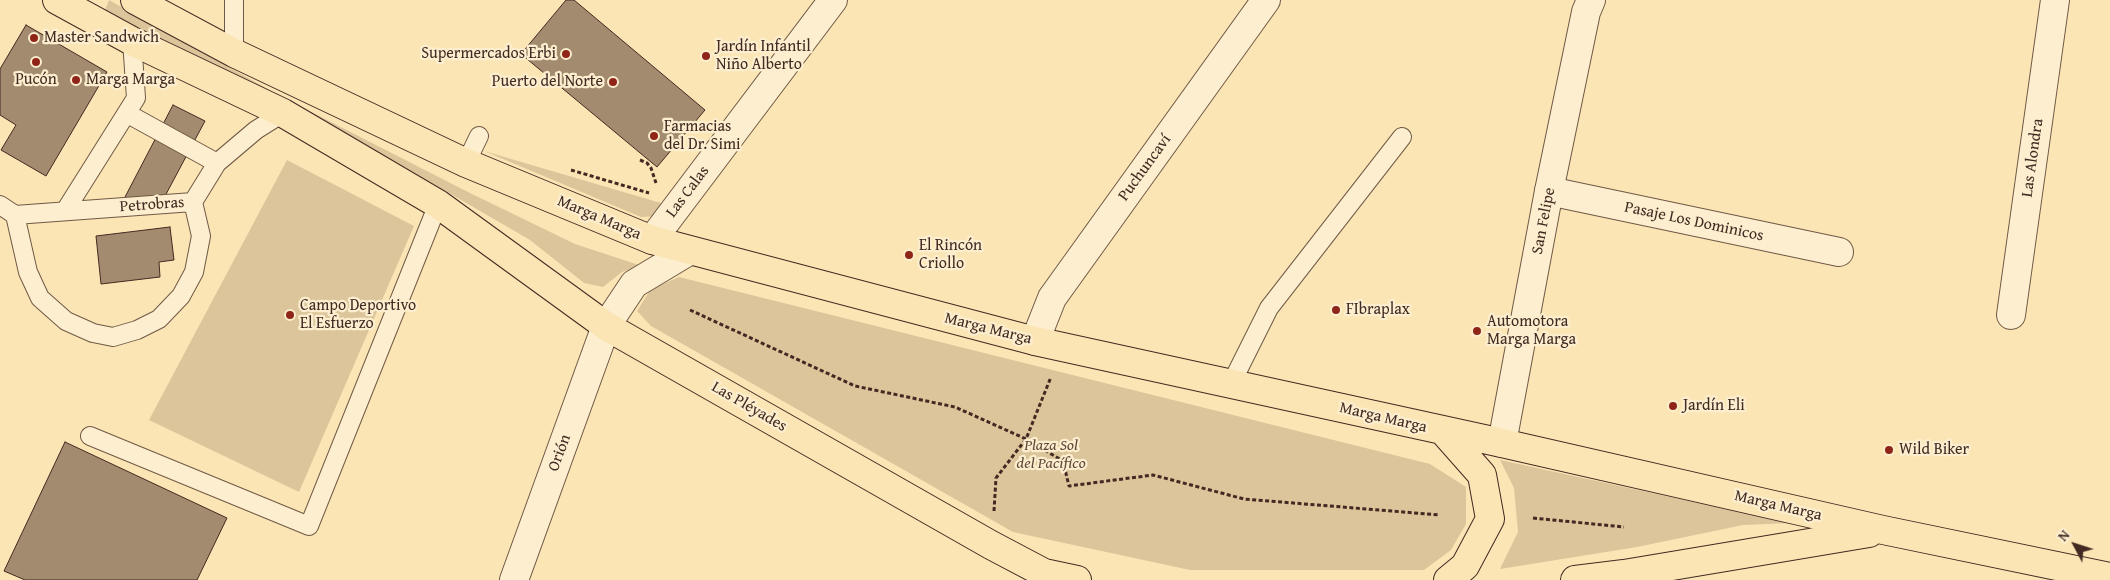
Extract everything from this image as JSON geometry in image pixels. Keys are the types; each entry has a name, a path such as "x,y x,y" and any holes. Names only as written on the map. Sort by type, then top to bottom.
{"main road":[{"path":"57,0 132,41 283,113 438,204"},
{"name":"Marga Marga","path":"135,0 234,53 466,163 652,240 689,251 1035,342 1063,346 1444,432 1502,443 1883,530 2110,577"},
{"name":"Las Pléyades","path":"438,204 606,326 1045,577 1077,580"},
{"path":"1444,432 1482,475 1490,519 1465,566 1448,580"},
{"name":"Marga Marga","path":"1575,580 1624,574 1883,530"}],"street":[{"name":"Las Calas","path":"652,240 833,0"},
{"name":"Puchuncaví","path":"1035,342 1052,298 1266,0"},
{"name":"San Felipe","path":"1502,443 1549,191 1586,12 1591,0"},
{"name":"Las Alondra","path":"2011,315 2055,0"},
{"name":"Pasaje Los Dominicos","path":"1549,191 1840,252"},
{"name":"Orión","path":"514,580 606,326 634,284 689,251"}],"lane":[{"path":"234,0 234,53"},
{"path":"65,211 128,114 136,98 132,41"},
{"name":"Petrobras","path":"15,214 194,202 217,164 256,130 283,113"},
{"path":"128,114 217,164"},
{"path":"466,163 479,136"},
{"path":"1231,384 1269,308 1402,137"},
{"path":"0,205 15,214 28,272 40,298 66,321 93,333 112,337 137,330 159,319 181,296 194,272 201,236 194,202"},
{"path":"90,436 309,526 438,204"}],"path":[{"path":"640,160 647,163 651,168 657,188"},
{"path":"690,310 855,386 955,407 1026,439 1063,461 1069,486 1154,475 1244,499 1440,515"},
{"path":"991,546 996,478 1026,439 1063,346"},
{"path":"1533,518 1624,527"}],"green space":[{"path":"109,0 282,97 468,192 575,244 642,266 622,272 603,287 584,283 530,240 394,161 105,10"},
{"path":"484,151 671,206 662,216 641,217"},
{"name":"Campo Deportivo El Esfuerzo","path":"287,160 414,226 299,492 149,420"},
{"name":"Plaza Sol del Pacífico","path":"679,277 1430,464 1466,487 1466,524 1451,550 1424,570 1190,570 1013,532 651,326 637,311 651,289"},
{"path":"1500,460 1790,523 1743,525 1637,547 1500,569 1518,532 1514,488"}],"building":[{"name":"Puerto del Norte","path":"566,0 574,0 705,110 657,167 521,54"},
{"path":"26,25 107,72 46,176 1,150 16,125 0,115 0,69"},
{"path":"173,105 205,121 156,213 125,197"},
{"path":"170,227 174,260 159,262 160,277 101,284 96,236"},
{"path":"65,442 227,518 197,580 25,580 4,571"}],"place":[{"name":"Master Sandwich","path":"34,38"},
{"name":"Supermercados Erbi","path":"566,54"},
{"name":"Jardín Infantil Niño Alberto","path":"706,56"},
{"name":"Pucón","path":"36,62"},
{"name":"Marga Marga","path":"76,80"},
{"name":"Puerto del Norte","path":"613,82"},
{"name":"Farmacias del Dr. Simi","path":"654,136"},
{"name":"El Rincón Criollo","path":"909,255"},
{"name":"FIbraplax","path":"1336,310"},
{"name":"Campo Deportivo El Esfuerzo","path":"290,315"},
{"name":"Automotora Marga Marga","path":"1477,331"},
{"name":"Jardín Eli","path":"1673,406"},
{"name":"Wild Biker","path":"1889,450"}]}
